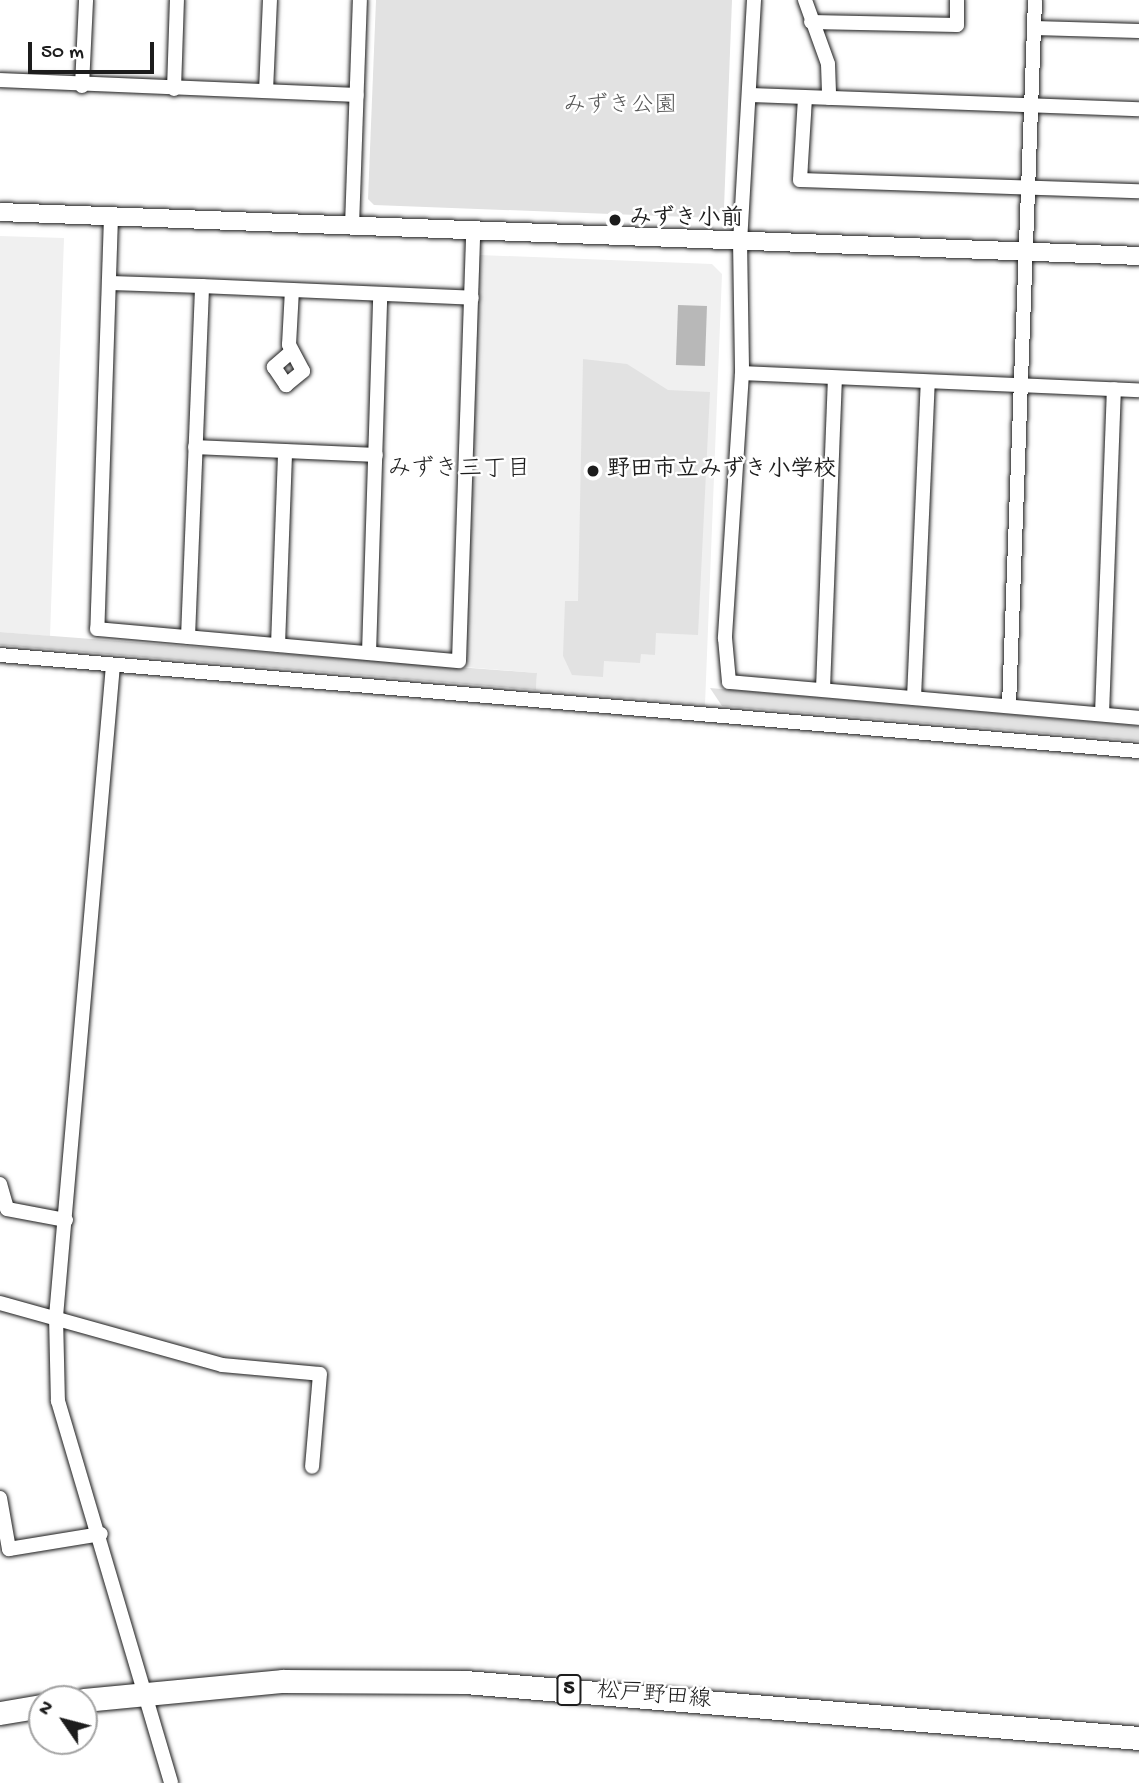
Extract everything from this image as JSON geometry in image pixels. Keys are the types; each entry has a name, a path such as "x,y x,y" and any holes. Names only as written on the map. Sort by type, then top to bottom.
{"main road":[{"name":"松戸野田線","path":"98,1698 146,1691 283,1681 465,1682 1139,1738"},
{"path":"0,1713 28,1708"}],"street":[{"path":"82,86 86,0"},
{"path":"174,89 177,0"},
{"path":"266,91 270,0"},
{"path":"352,226 360,0"},
{"path":"754,0 751,95 740,240 742,373 725,638 729,682 1139,718"},
{"path":"805,0 828,64 829,98"},
{"path":"811,22 957,26 957,0"},
{"path":"1009,706 1035,0"},
{"path":"1034,28 1139,31"},
{"path":"0,80 82,86 358,95"},
{"path":"751,95 1139,109"},
{"path":"805,98 800,180 1139,191"},
{"path":"0,212 1139,256"},
{"path":"111,217 97,629 459,661 473,231"},
{"path":"110,283 472,298"},
{"path":"188,638 202,286"},
{"path":"291,352 292,290"},
{"path":"369,653 380,294"},
{"path":"742,373 1139,390"},
{"path":"822,689 835,378"},
{"path":"914,698 928,382"},
{"path":"1102,714 1114,389"},
{"path":"195,447 376,455"},
{"path":"278,645 285,451"},
{"path":"0,655 1139,751"},
{"path":"113,665 56,1317 58,1401 100,1534 171,1783"},
{"path":"0,1184 7,1209 66,1220"},
{"path":"0,1303 222,1365 320,1374 312,1467"},
{"path":"0,1498 9,1549 100,1534"}],"shaded area":[{"path":"0,236 64,238 50,636 0,632"},
{"name":"野田市立みずき小学校","path":"479,255 712,264 722,274 705,705 536,690 537,673 464,667"},
{"path":"678,305 707,306 705,366 676,365"}],"green space":[{"name":"みずき公園","path":"376,0 732,0 724,208 714,218 374,205 368,199"},
{"path":"583,359 627,364 668,390 710,392 698,635 656,633 655,655 641,654 640,663 604,661 603,677 572,675 563,656 565,601 578,601"},
{"path":"0,632 537,673 536,690 0,645"},
{"path":"710,688 1139,726 1139,741 722,706"}],"place":[{"name":"みずき小前","path":"615,220"},
{"name":"野田市立みずき小学校","path":"593,471"}],"district":[{"name":"みずき三丁目","path":"459,471"}]}
